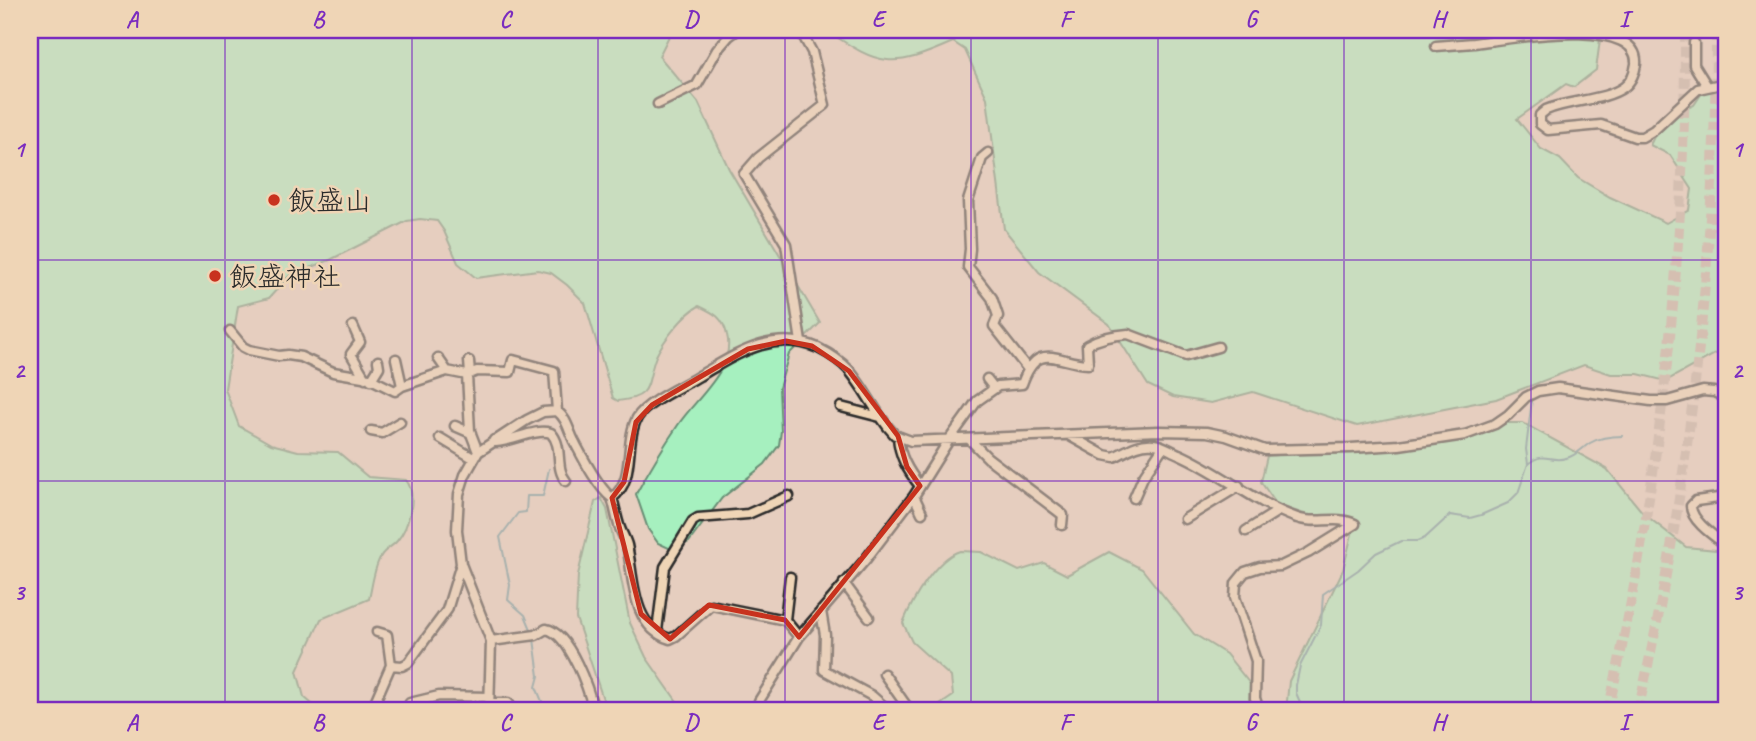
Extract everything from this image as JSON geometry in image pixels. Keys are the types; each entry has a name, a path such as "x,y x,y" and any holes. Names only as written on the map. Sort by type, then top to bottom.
{"street":[{"path":"658,104 697,85 717,50 737,30"},
{"path":"800,30 811,52 825,105 758,158 744,174 786,244 801,342"},
{"path":"1436,46 1593,33 1615,38 1631,47 1636,54 1634,73 1623,88 1546,110 1540,115 1540,124 1548,130 1601,125 1642,137 1654,130 1690,94 1707,86 1726,83"},
{"path":"1694,43 1694,65 1707,86"},
{"path":"988,153 982,158 968,201 968,267 992,299 998,316 995,326 1027,368"},
{"path":"354,326 360,342 351,355 368,379"},
{"path":"230,331 249,350 301,357 333,372 368,379 395,391 402,386 447,371 468,375 477,371 510,372 513,360 554,371 557,411 566,421 574,442 604,491 612,498 626,543 635,597 641,614 657,631 670,639 711,605 785,620 799,637"},
{"path":"760,711 759,701 799,637 914,496 976,401 994,388 1021,384 1027,368 1039,359 1066,359 1086,365 1089,363 1087,345 1118,335 1128,334 1186,356 1218,347"},
{"path":"612,498 619,492 624,481 636,422 644,410 748,349 774,341 801,342 839,360 862,397 898,436 911,441 1158,431 1207,432 1265,450 1351,449 1465,435 1495,424 1525,397 1538,391 1558,388 1651,401 1667,401 1703,391 1714,392 1726,398"},
{"path":"438,358 447,371"},
{"path":"396,359 402,386"},
{"path":"368,379 379,367 378,361"},
{"path":"469,361 471,433 476,455"},
{"path":"987,379 994,388"},
{"path":"846,410 880,417"},
{"path":"489,704 491,641 461,564 457,502 461,484 476,455 494,440 543,412 557,411"},
{"path":"371,431 386,431 400,422"},
{"path":"455,426 471,433"},
{"path":"494,440 508,442 542,432 551,433 558,443 560,473 566,481"},
{"path":"898,436 898,447 906,467 920,486"},
{"path":"1070,436 1104,455 1114,457 1135,446 1153,444 1163,447 1239,486 1278,511 1301,520 1348,520 1355,524 1281,566 1260,567 1245,572 1236,583 1234,597 1256,661 1255,698 1259,711"},
{"path":"440,438 476,455"},
{"path":"970,439 988,458 1063,515 1062,525"},
{"path":"1134,498 1143,477 1163,447"},
{"path":"1185,519 1239,486"},
{"path":"657,631 665,567 693,521 698,518 748,514 789,496"},
{"path":"914,496 922,513"},
{"path":"1726,497 1696,501 1690,510 1694,517 1726,545"},
{"path":"1246,531 1278,511"},
{"path":"391,666 408,663 447,610 461,564"},
{"path":"785,620 790,577"},
{"path":"844,583 869,617"},
{"path":"821,611 825,635 824,670 872,696 889,711"},
{"path":"491,641 533,636 549,629 561,639 587,685 594,711"},
{"path":"371,711 391,666 387,635 377,632"},
{"path":"884,674 910,711"},
{"path":"410,703 439,696 489,704 508,703 515,711"}],"highlighted area":[{"path":"786,341 812,346 849,371 898,436 907,467 920,486 799,637 785,620 709,605 670,639 641,614 612,498 624,482 636,422 652,405 748,349"}],"green space":[{"path":"30,30 672,30 659,56 698,102 729,169 820,323 789,354 779,388 779,445 765,464 722,498 689,542 673,550 658,543 648,529 636,494 678,425 713,382 726,359 727,335 720,320 699,306 693,310 674,328 659,350 647,388 638,396 618,401 613,398 585,303 567,285 551,273 538,270 476,278 458,263 437,221 407,221 330,260 289,276 269,298 238,306 225,389 239,426 271,444 298,451 338,452 368,477 406,480 410,486 412,502 405,528 379,561 369,599 321,619 297,671 304,697 320,711 30,711"},
{"path":"826,30 1597,30 1601,32 1596,70 1574,87 1566,84 1517,119 1541,149 1560,159 1578,178 1610,197 1666,223 1689,210 1692,189 1670,155 1650,145 1662,120 1694,105 1704,90 1726,87 1726,348 1666,381 1638,374 1611,374 1584,365 1496,399 1357,426 1253,392 1211,403 1173,397 1148,385 1109,324 1039,272 1004,229 987,98 965,50 953,42 915,57 887,60 860,51"},
{"path":"1507,423 1523,423 1607,469 1643,513 1686,547 1726,551 1726,711 1286,711 1289,681 1343,570 1353,530 1277,505 1261,482 1267,456 1440,440"},
{"path":"601,498 607,509 630,623 646,657 681,707 709,706 714,711 607,711 576,618 578,575 595,502"},
{"path":"960,551 981,552 1019,571 1044,563 1067,575 1109,552 1142,569 1194,634 1226,654 1250,684 1249,704 1244,711 931,711 953,696 951,677 912,642 903,623 912,603 934,571 951,555"}],"waterway":[{"path":"1304,711 1296,693 1296,685 1300,666 1321,625 1323,594 1358,570 1376,553 1401,541 1418,541 1425,538 1450,515 1470,518 1508,503 1518,493 1528,464 1526,449 1532,399"},
{"path":"1529,463 1544,457 1570,457 1598,439 1623,436"},
{"path":"533,634 525,615 508,600 510,585 500,537 518,513 526,512 527,496 543,496 549,469"},
{"path":"534,639 539,676 536,687 546,711"}],"tunnel":[{"path":"1608,711 1642,543 1666,373 1681,202 1685,30"},
{"path":"1638,711 1672,543 1696,373 1711,202 1716,30"}],"place":[{"name":"飯盛山","path":"274,200"},
{"name":"飯盛神社","path":"215,276"}]}
